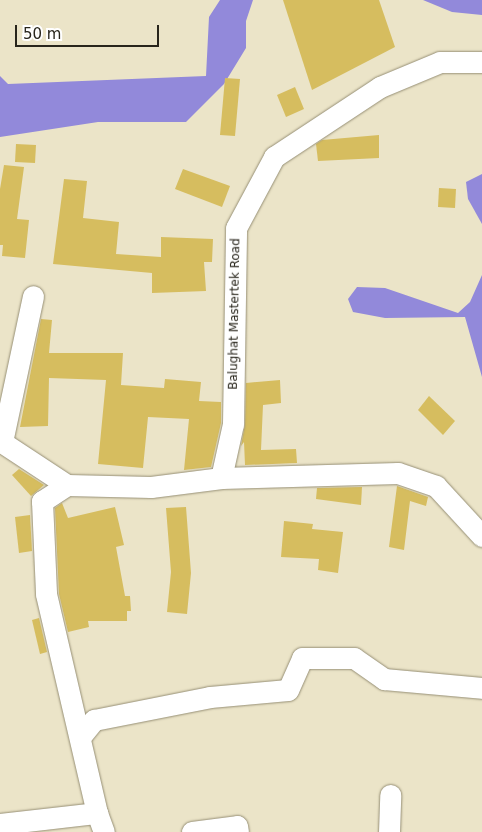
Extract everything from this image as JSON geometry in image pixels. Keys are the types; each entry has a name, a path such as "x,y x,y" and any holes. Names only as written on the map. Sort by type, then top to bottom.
{"street":[{"name":"Balughat Mastertek Road","path":"221,478 232,424 236,228 274,157 380,87 440,62 482,62"},
{"path":"33,296 1,441 67,485 151,487 221,478 398,473 436,486 482,536"},
{"path":"0,824 101,822 46,594 42,502 67,485"},
{"path":"81,736 94,720 210,697 288,690 302,658 354,658 384,679 482,688"},
{"path":"389,832 390,795"},
{"path":"192,832 237,826 238,832"}],"shaded area":[{"path":"220,0 253,0 246,21 246,48 224,84 186,122 98,122 0,137 0,76 8,84 206,76 209,17"},
{"path":"423,0 482,0 482,15 452,12"},
{"path":"482,174 482,224 468,199 466,182"},
{"path":"482,275 482,377 465,317 385,318 353,312 348,299 357,287 385,288 458,313 470,302"}],"building":[{"path":"283,0 379,0 395,47 312,90"},
{"path":"225,78 240,79 235,136 220,135"},
{"path":"295,87 304,109 286,117 277,95"},
{"path":"379,135 379,158 318,161 316,144 322,140"},
{"path":"16,144 36,145 35,163 15,162"},
{"path":"4,165 24,167 17,219 29,220 25,258 2,256 3,245 0,245 0,189"},
{"path":"183,169 230,186 222,207 175,189"},
{"path":"64,179 87,181 83,218 119,222 116,254 161,257 161,237 213,239 212,262 204,262 206,291 152,293 152,273 53,264"},
{"path":"439,188 456,189 455,208 438,207"},
{"path":"41,319 52,320 49,353 123,353 121,385 164,388 165,379 201,382 199,401 221,402 221,423 211,467 184,470 189,419 148,417 143,468 98,464 106,380 49,378 48,426 20,427"},
{"path":"280,380 281,403 263,405 261,450 296,449 297,463 245,465 244,442 241,446 245,424 246,383"},
{"path":"429,396 455,421 443,435 418,410"},
{"path":"19,469 44,485 31,496 12,475"},
{"path":"397,486 428,497 426,506 410,501 404,550 389,547"},
{"path":"362,487 361,505 316,499 317,488"},
{"path":"62,503 68,518 115,507 124,545 116,547 125,596 130,596 131,611 127,611 127,621 88,621 89,627 68,632 59,594 55,508"},
{"path":"186,507 191,573 187,614 167,612 171,572 166,508"},
{"path":"30,515 32,551 19,553 15,517"},
{"path":"284,521 313,524 312,529 343,532 338,573 318,570 319,559 281,557"},
{"path":"39,618 47,652 40,654 32,620"}]}
